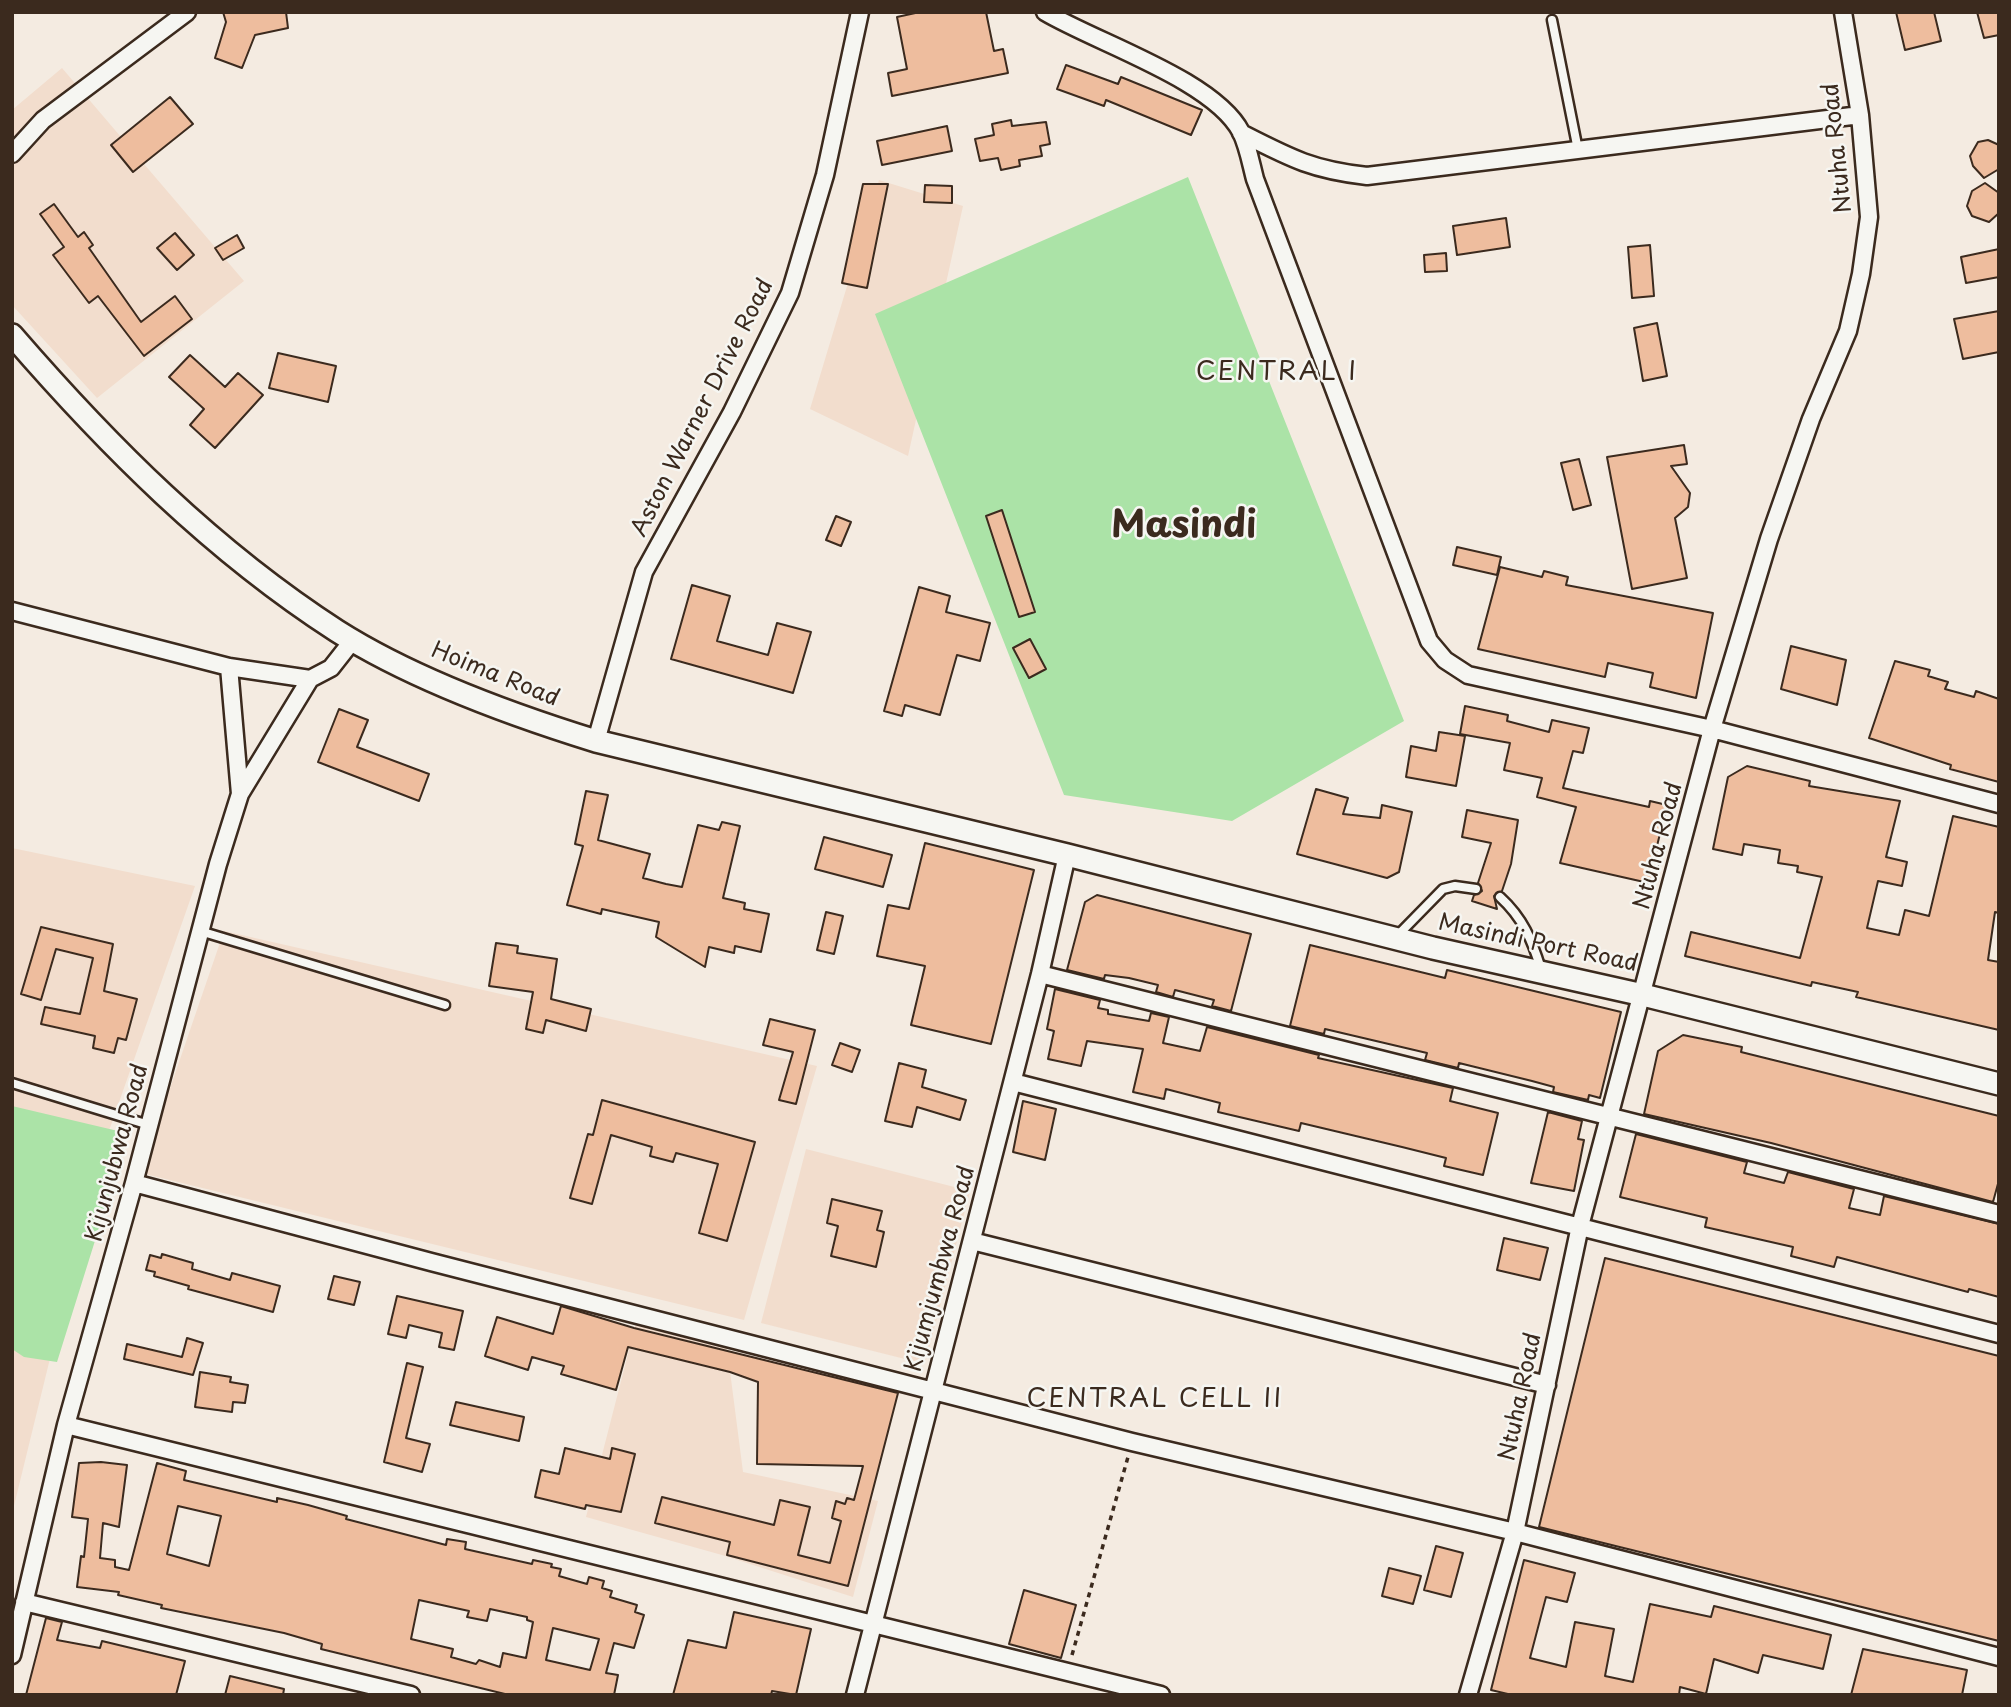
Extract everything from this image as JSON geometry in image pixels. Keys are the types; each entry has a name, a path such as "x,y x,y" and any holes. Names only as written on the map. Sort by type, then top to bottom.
{"main road":[{"name":"Hoima Road","path":"12,335 119,452 201,528 291,599 353,640 521,717 596,741 1067,855"},
{"name":"Masindi Port Road","path":"1067,855 1395,939 1643,995 1999,1084"}],"street":[{"path":"12,154 44,120 187,12"},
{"name":"Aston Warner Drive Road","path":"596,741 644,572 732,412 790,293 825,176 860,12"},
{"path":"1045,12 1198,90 1224,109 1241,133 1255,179 1429,641 1445,660 1468,675 1712,729 1999,804"},
{"name":"Ntuha Road","path":"1468,1695 1515,1532 1580,1226 1712,729 1769,539 1811,419 1848,331 1869,216 1860,115 1843,12"},
{"path":"1241,133 1303,164 1367,176 1860,115"},
{"path":"12,611 229,667 310,679 331,668 353,640"},
{"path":"229,667 240,794"},
{"name":"Kijunjubwa Road","path":"12,1655 66,1425 134,1183 200,930 240,794 310,679"},
{"name":"Kijumjumbwa Road","path":"855,1695 1013,1082 1067,855"},
{"path":"1040,974 1999,1214"},
{"path":"1013,1082 1999,1334"},
{"path":"134,1183 1132,1442 1515,1532 1999,1657"},
{"path":"972,1241 1547,1385"},
{"path":"66,1425 948,1644 1067,1670 1150,1693"},
{"path":"24,1602 411,1695"}],"lane":[{"path":"1552,20 1578,150"},
{"path":"1395,939 1443,889 1455,886 1476,889"},
{"path":"1500,897 1517,913 1532,939 1542,971"},
{"path":"200,930 445,1005"},
{"path":"12,1083 149,1125"}],"path":[{"path":"1067,1670 1132,1442"}],"shaded area":[{"path":"62,68 244,281 97,398 12,305 12,110"},
{"path":"879,180 963,206 908,456 810,409"},
{"path":"12,848 195,886 98,1162 12,1514"},
{"path":"224,931 817,1066 744,1320 141,1173"},
{"path":"806,1149 970,1191 925,1364 761,1323"},
{"path":"636,1323 727,1348 743,1472 878,1501 853,1597 722,1555 586,1517"}],"green space":[{"path":"1188,177 1404,721 1232,821 1064,795 875,314"},
{"path":"12,1106 118,1131 125,1145 57,1362 24,1357 12,1349"}],"building":[{"path":"223,12 286,12 288,28 255,35 242,68 215,58 226,22"},
{"path":"920,12 986,12 994,51 1003,49 1008,73 892,96 888,73 907,69 897,17"},
{"path":"1896,12 1934,12 1941,41 1905,50"},
{"path":"1977,12 1999,12 1999,35 1984,38"},
{"path":"1066,65 1118,84 1121,77 1202,110 1191,135 1106,100 1104,106 1057,89"},
{"path":"170,97 193,124 133,172 111,145"},
{"path":"1011,120 1012,126 1046,122 1050,144 1040,146 1042,156 1019,160 1020,166 1001,170 998,158 980,161 975,139 994,135 992,124"},
{"path":"947,126 952,151 882,165 877,141"},
{"path":"1988,140 1999,145 1999,169 1984,178 1973,166 1970,156 1978,142"},
{"path":"1985,183 1999,193 1999,213 1989,222 1972,216 1967,206 1972,191"},
{"path":"863,184 888,184 867,288 842,283"},
{"path":"925,185 952,186 952,203 924,202"},
{"path":"54,204 78,237 84,232 93,245 89,248 141,322 175,296 192,319 144,356 98,296 89,303 53,255 64,247 40,214"},
{"path":"1506,218 1510,247 1457,255 1453,226"},
{"path":"175,233 194,255 177,270 157,248"},
{"path":"237,235 244,248 223,260 215,248"},
{"path":"1650,245 1654,296 1632,298 1628,247"},
{"path":"1999,249 1999,277 1966,283 1961,257"},
{"path":"1446,253 1447,271 1425,272 1424,255"},
{"path":"1999,311 1999,352 1963,359 1954,319"},
{"path":"1657,323 1667,376 1643,381 1634,328"},
{"path":"278,353 336,366 328,402 269,388"},
{"path":"190,355 225,387 238,373 263,395 215,448 190,425 204,409 169,377"},
{"path":"1684,445 1687,464 1671,466 1690,493 1688,507 1675,518 1687,578 1632,589 1607,457"},
{"path":"1579,459 1591,505 1573,510 1561,463"},
{"path":"1002,510 1035,612 1019,617 986,516"},
{"path":"836,516 851,522 841,546 826,540"},
{"path":"1457,547 1501,557 1497,575 1453,565"},
{"path":"1500,567 1542,577 1544,571 1568,577 1566,585 1713,613 1696,698 1650,687 1653,673 1608,663 1605,677 1478,649"},
{"path":"692,585 730,596 717,641 768,655 777,623 811,632 793,693 671,659"},
{"path":"919,587 950,596 946,612 990,623 980,661 957,655 940,715 905,705 902,716 884,711"},
{"path":"1030,639 1046,669 1029,678 1013,648"},
{"path":"1791,646 1846,660 1837,705 1781,689"},
{"path":"1895,661 1930,670 1928,676 1948,682 1945,689 1974,697 1976,691 1999,699 1999,782 1950,769 1951,765 1869,738"},
{"path":"1465,706 1508,715 1507,721 1549,732 1552,720 1589,728 1583,753 1573,751 1563,788 1649,807 1650,801 1667,805 1656,850 1662,851 1653,884 1560,863 1576,807 1537,797 1542,778 1504,770 1510,743 1460,734"},
{"path":"339,709 368,720 357,747 429,774 419,801 318,762"},
{"path":"1439,732 1465,736 1456,786 1406,777 1411,746 1436,751"},
{"path":"1747,766 1810,781 1809,786 1900,801 1886,857 1907,862 1902,886 1878,881 1867,928 1899,935 1905,910 1929,916 1953,816 1999,827 1999,913 1995,912 1988,960 1999,962 1999,1030 1856,997 1858,992 1812,982 1811,986 1685,956 1691,932 1800,958 1822,877 1797,872 1798,866 1778,863 1780,850 1744,844 1742,855 1713,849 1728,777"},
{"path":"1316,789 1348,798 1343,814 1380,818 1382,805 1412,812 1399,872 1387,878 1297,854"},
{"path":"586,791 608,795 598,840 650,854 643,878 666,884 682,887 698,825 719,830 722,822 740,826 723,898 745,903 744,909 769,914 761,952 735,946 734,953 709,947 705,967 656,937 659,922 602,909 601,914 567,905 583,846 575,844"},
{"path":"1467,810 1518,820 1511,864 1502,891 1494,896 1497,909 1472,901 1474,895 1482,891 1478,883 1491,843 1462,837"},
{"path":"824,837 892,855 883,887 815,869"},
{"path":"925,843 1034,870 991,1044 911,1025 925,966 877,956 888,905 909,909"},
{"path":"1097,895 1251,934 1231,1011 1212,1006 1214,1000 1175,990 1173,997 1156,992 1158,985 1105,975 1104,979 1067,970 1085,902"},
{"path":"826,912 843,916 834,954 817,950"},
{"path":"41,927 113,944 104,991 137,999 126,1040 118,1038 114,1053 93,1048 95,1036 41,1024 45,1007 80,1014 93,958 56,949 41,1000 21,994"},
{"path":"496,943 518,946 517,953 557,959 551,999 591,1009 586,1031 546,1020 543,1033 526,1029 533,992 489,986"},
{"path":"1310,945 1445,978 1447,970 1621,1012 1600,1098 1589,1095 1588,1100 1553,1092 1554,1087 1459,1063 1458,1068 1425,1060 1427,1053 1325,1029 1324,1034 1290,1026"},
{"path":"1055,989 1100,1000 1098,1008 1108,1010 1108,1014 1149,1021 1151,1013 1169,1017 1163,1043 1200,1051 1207,1027 1319,1055 1318,1058 1453,1088 1450,1101 1498,1113 1483,1175 1444,1166 1446,1158 1402,1147 1301,1123 1299,1131 1218,1112 1220,1103 1166,1089 1164,1099 1133,1092 1143,1049 1087,1041 1081,1066 1048,1059 1054,1031 1047,1029"},
{"path":"770,1019 815,1030 796,1104 779,1100 793,1052 763,1045"},
{"path":"1683,1035 1742,1047 1741,1052 1999,1116 1999,1180 1993,1202 1771,1143 1644,1114 1658,1051"},
{"path":"840,1043 860,1050 852,1072 832,1065"},
{"path":"899,1063 926,1070 922,1087 966,1100 960,1120 917,1107 912,1127 885,1121"},
{"path":"602,1100 755,1142 727,1241 699,1233 718,1164 676,1153 673,1162 650,1156 652,1147 611,1135 592,1204 570,1198 588,1134 593,1135"},
{"path":"1023,1101 1056,1109 1045,1160 1013,1152"},
{"path":"1548,1112 1582,1121 1578,1139 1584,1140 1574,1191 1531,1183"},
{"path":"1636,1134 1747,1162 1744,1173 1784,1183 1788,1172 1854,1189 1849,1208 1880,1215 1884,1196 1999,1224 1999,1297 1969,1289 1968,1292 1837,1257 1834,1267 1791,1256 1793,1247 1705,1227 1707,1218 1620,1197"},
{"path":"832,1199 882,1211 877,1230 884,1232 876,1267 831,1256 838,1226 827,1223"},
{"path":"1504,1238 1548,1248 1540,1280 1497,1270"},
{"path":"162,1254 193,1263 192,1269 230,1280 232,1273 280,1286 273,1312 188,1289 189,1286 154,1276 155,1272 146,1270 150,1255 161,1258"},
{"path":"1605,1258 1999,1356 1999,1641 1539,1527"},
{"path":"334,1276 360,1282 354,1305 328,1299"},
{"path":"397,1296 463,1311 454,1350 439,1347 442,1333 409,1325 406,1338 388,1334"},
{"path":"561,1306 634,1328 898,1393 848,1586 727,1555 730,1542 655,1523 662,1497 774,1525 780,1500 810,1507 798,1555 830,1563 841,1521 832,1518 836,1501 845,1504 847,1498 854,1500 863,1466 757,1464 758,1382 730,1372 628,1347 616,1390 561,1374 564,1366 532,1357 528,1370 485,1356 497,1317 553,1334"},
{"path":"187,1338 203,1343 193,1375 124,1359 127,1344 182,1357"},
{"path":"407,1363 423,1367 406,1438 430,1444 422,1472 384,1462"},
{"path":"200,1372 231,1377 230,1382 248,1385 245,1403 233,1402 232,1412 195,1407"},
{"path":"456,1402 524,1417 519,1441 450,1425"},
{"path":"565,1448 610,1459 612,1448 635,1454 621,1512 586,1505 585,1509 535,1497 541,1470 559,1474"},
{"path":"79,1463 127,1465 119,1527 103,1523 100,1558 115,1560 115,1567 129,1570 157,1463 186,1471 184,1480 277,1502 277,1498 308,1505 347,1516 346,1519 446,1545 447,1539 466,1542 465,1549 532,1564 533,1560 552,1564 551,1567 561,1569 559,1576 587,1584 589,1577 604,1581 602,1588 612,1591 610,1597 637,1605 635,1612 644,1615 634,1648 614,1643 606,1673 618,1675 614,1695 509,1695 321,1649 322,1644 284,1633 161,1608 162,1605 118,1595 119,1592 77,1587 81,1556 84,1557 88,1519 72,1517","holes":["178,1506 221,1516 209,1566 167,1554","419,1600 469,1611 467,1617 487,1621 490,1609 527,1617 527,1620 533,1622 526,1658 503,1653 500,1667 479,1660 476,1664 451,1657 453,1649 411,1639","553,1628 599,1639 590,1670 546,1660"]},
{"path":"1436,1546 1463,1553 1451,1597 1424,1590"},
{"path":"1524,1560 1575,1573 1567,1602 1546,1597 1530,1658 1566,1667 1575,1622 1614,1629 1605,1676 1633,1682 1650,1604 1711,1617 1714,1606 1831,1635 1823,1669 1763,1655 1758,1673 1714,1659 1706,1694 1680,1687 1679,1695 1512,1695 1491,1690"},
{"path":"1389,1568 1421,1576 1413,1604 1382,1596"},
{"path":"1024,1590 1076,1605 1061,1658 1009,1644"},
{"path":"734,1612 811,1629 796,1695 772,1691 771,1695 673,1695 688,1640 726,1648"},
{"path":"46,1618 62,1622 57,1640 100,1648 102,1641 185,1661 176,1695 26,1695"},
{"path":"1863,1649 1967,1670 1962,1695 1851,1695"},
{"path":"230,1676 284,1689 283,1695 225,1695"}],"district":[{"name":"CENTRAL I","path":"1277,373"},
{"name":"Masindi","path":"1184,527"},
{"name":"CENTRAL CELL II","path":"1155,1400"}]}
